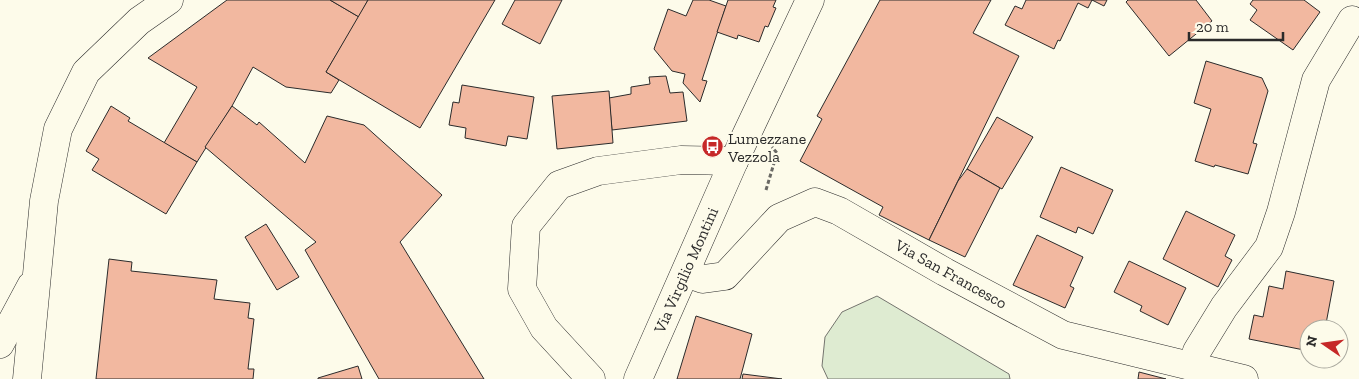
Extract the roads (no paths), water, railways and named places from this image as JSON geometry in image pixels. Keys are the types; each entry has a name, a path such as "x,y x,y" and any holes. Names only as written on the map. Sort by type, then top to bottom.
{"street":[{"path":"27,379 44,201 58,129 86,72 139,21 169,0"},
{"name":"Via Virgilio Montini","path":"638,379 734,161 810,0"},
{"path":"1192,366 1197,351 1224,307 1268,247 1281,212 1316,80 1352,20"},
{"path":"591,379 544,328 522,289 526,226 559,185 598,171 681,160 734,161"},
{"name":"Via San Francesco","path":"686,273 703,280 725,276 779,218 816,202 839,211 945,272 1063,335 1244,379"},
{"path":"0,344 38,274"}],"place":[{"name":"Lumezzane Vezzola","path":"712,147"}]}
